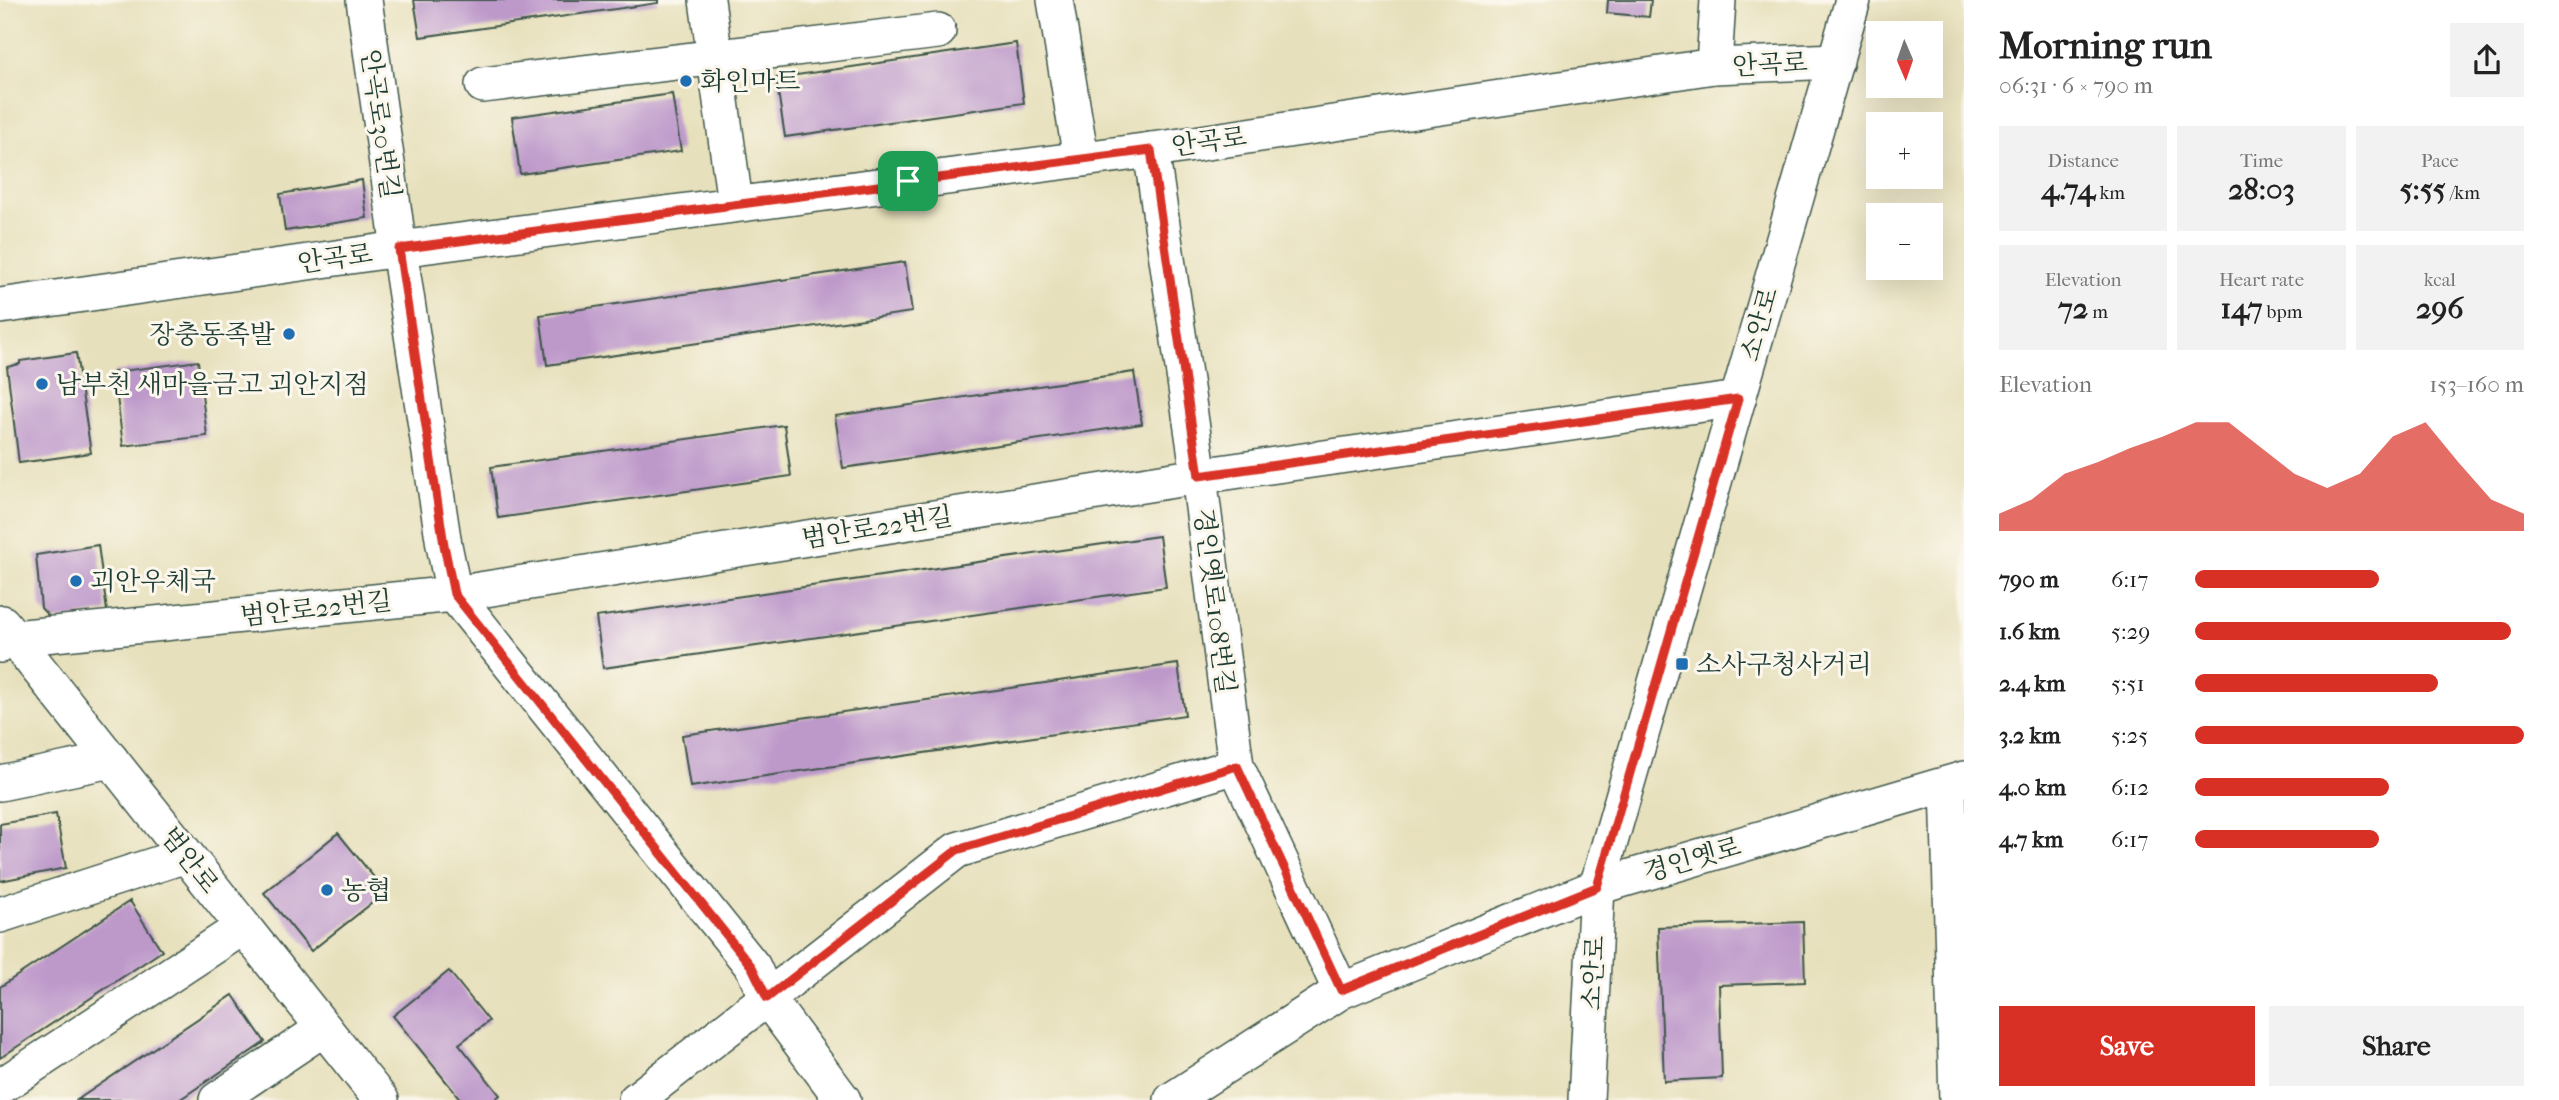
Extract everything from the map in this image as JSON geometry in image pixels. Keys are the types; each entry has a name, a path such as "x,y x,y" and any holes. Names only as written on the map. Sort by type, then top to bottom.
{"street":[{"name":"안곡로30번길","path":"364,0 399,249 444,545 454,594"},
{"path":"707,0 735,204"},
{"path":"1055,0 1081,159"},
{"path":"1714,66 1718,0"},
{"name":"소안로","path":"1586,1100 1597,887 1853,0"},
{"path":"483,85 938,31"},
{"name":"안곡로","path":"0,306 399,249 1151,150 1714,66 1836,61"},
{"name":"경인옛로108번길","path":"1151,150 1199,476 1237,766 1341,990"},
{"name":"범안로22번길","path":"5,634 454,594 1199,476 1738,399"},
{"path":"454,594 752,967 767,998 843,1100"},
{"name":"범안로","path":"5,634 111,761 381,1100"},
{"path":"0,783 111,761"},
{"path":"636,1100 957,850 1237,766"},
{"path":"1956,782 1957,1100"},
{"name":"경인옛로","path":"1172,1100 1341,990 1597,887 1956,782"},
{"path":"0,915 186,855"},
{"path":"0,1087 243,927"},
{"path":"217,1100 324,1028"}],"building":[{"path":"414,0 658,0 658,3 420,37"},
{"path":"1608,0 1651,0 1649,17 1607,13"},
{"path":"1016,43 1024,103 785,137 776,78"},
{"path":"672,94 681,151 520,174 512,117"},
{"path":"362,180 367,218 285,231 280,194"},
{"path":"905,262 912,312 547,365 540,315"},
{"path":"76,353 91,453 19,463 7,367 20,364 20,361"},
{"path":"198,361 207,436 123,446 114,372"},
{"path":"1134,372 1142,424 843,468 835,416"},
{"path":"784,425 791,476 498,518 491,467"},
{"path":"1159,536 1166,587 603,668 596,617"},
{"path":"98,545 107,611 53,621 41,608 36,555"},
{"path":"1178,664 1185,715 690,787 682,735"},
{"path":"56,814 66,868 0,881 0,824"},
{"path":"338,833 386,892 311,951 264,893"},
{"path":"130,901 162,951 0,1058 0,987"},
{"path":"1803,922 1805,982 1719,985 1722,1078 1664,1081 1658,927"},
{"path":"449,971 489,1021 459,1044 500,1095 494,1100 461,1100 393,1016"},
{"path":"233,995 265,1042 179,1100 77,1100"}],"place":[{"name":"화인마트","path":"686,81"},
{"name":"장충동족발","path":"289,334"},
{"name":"남부천 새마을금고 괴안지점","path":"42,384"},
{"name":"괴안우체국","path":"76,581"},
{"name":"소사구청사거리","path":"1682,664"},
{"name":"농협","path":"327,890"}],"route":[{"path":"1151,150 1199,476 1738,399 1597,887 1341,990 1237,766 957,850 767,998 752,967 454,594 444,545 399,249 908,181 1151,150"}]}
